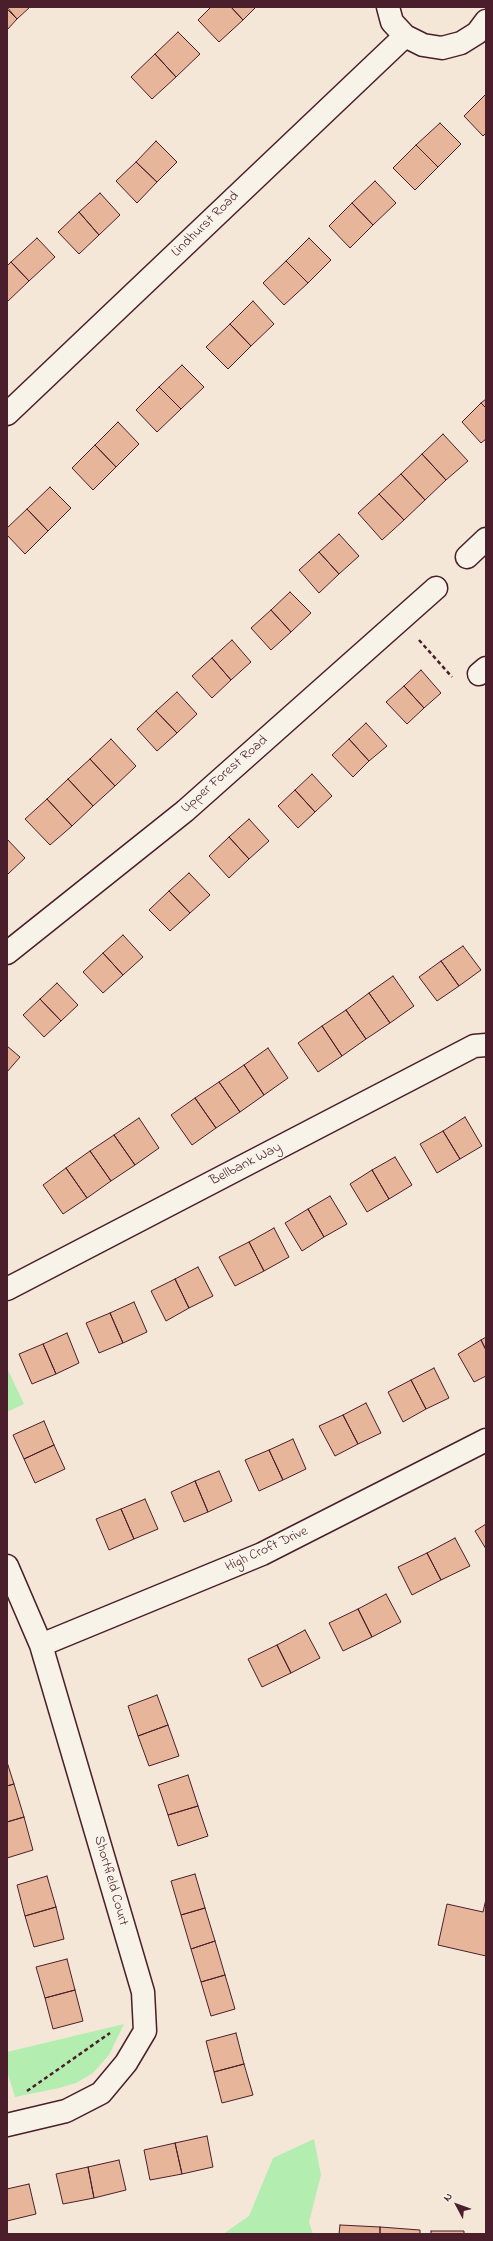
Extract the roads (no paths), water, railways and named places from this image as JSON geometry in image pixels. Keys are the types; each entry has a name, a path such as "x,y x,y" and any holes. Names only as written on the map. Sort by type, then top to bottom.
{"street":[{"path":"388,7 392,22 405,36 423,45 442,48 461,43 477,33 486,21"},
{"name":"Lindhurst Road","path":"7,414 405,36"},
{"path":"467,557 486,539"},
{"name":"Upper Forest Road","path":"7,953 185,811 436,588"},
{"name":"Bellbank Way","path":"7,1289 474,1046 486,1045"},
{"name":"High Croft Drive","path":"41,1645 262,1554 486,1440"},
{"name":"Shortfield Court","path":"7,1566 41,1645 143,1992 145,2031 126,2063 101,2093 66,2111 15,2124"}]}
